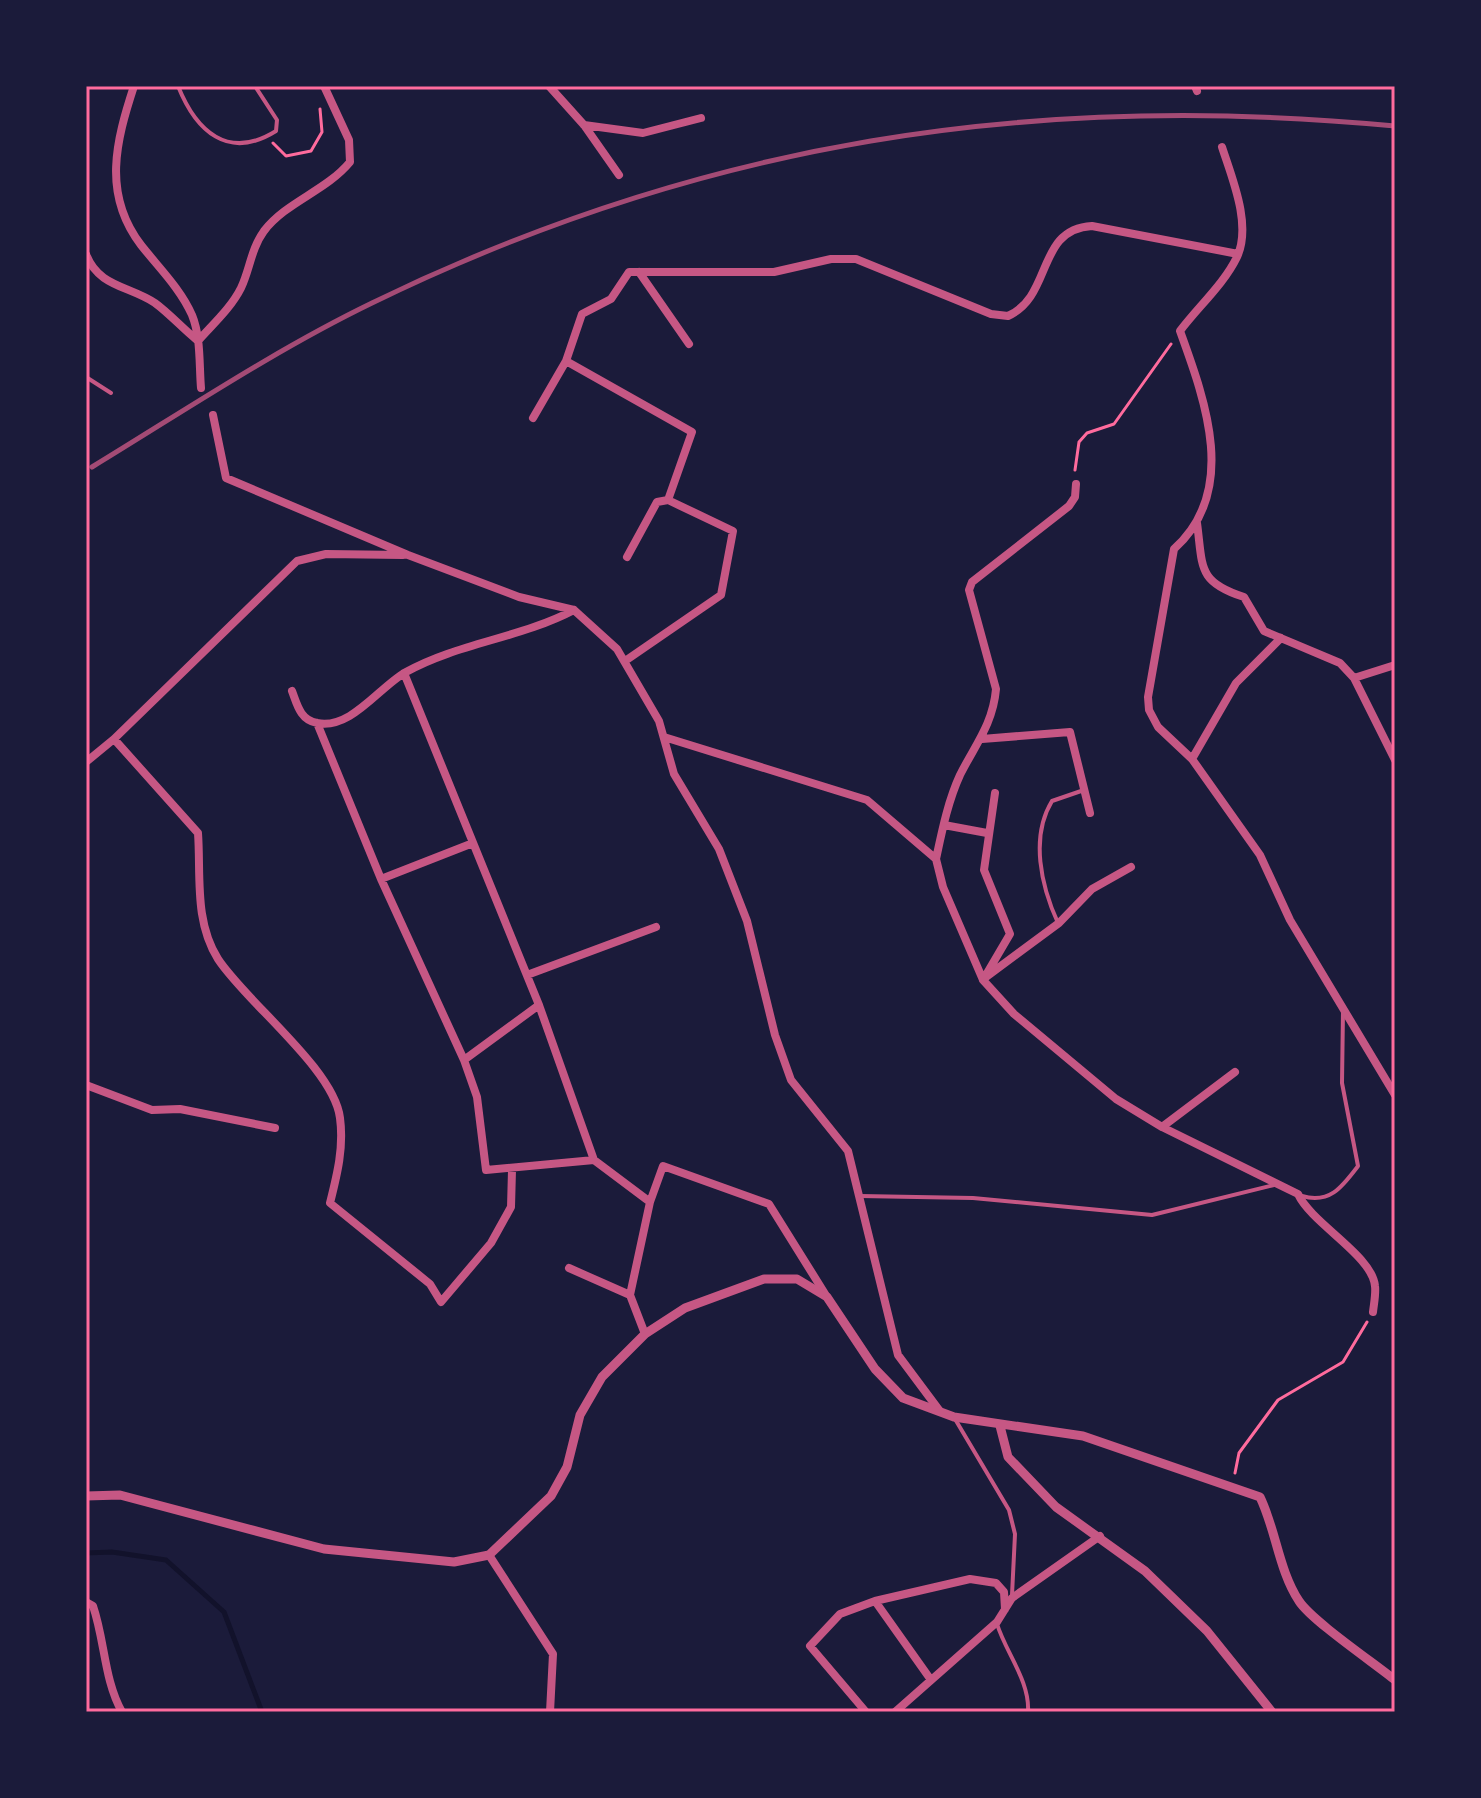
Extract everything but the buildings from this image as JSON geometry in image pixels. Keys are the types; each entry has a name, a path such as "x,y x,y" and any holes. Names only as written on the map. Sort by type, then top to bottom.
{"street":[{"path":"134,86 114,160 118,190 139,243 160,265 192,316 198,341 201,388"},
{"path":"198,341 239,292 253,250 263,232 277,217 331,182 350,162 349,140 324,86"},
{"path":"549,86 584,125 619,175"},
{"path":"584,125 643,133 701,118"},
{"path":"1222,147 1240,214 1242,236 1238,254 1180,331 1202,391 1213,470 1197,522 1174,549 1148,697 1149,710 1158,727 1192,759 1260,855 1290,920 1395,1095"},
{"path":"533,418 566,361 582,314 611,299 629,272 774,272 831,259 856,259 991,314 1008,316 1029,303 1058,241 1079,227 1092,226 1238,254"},
{"path":"86,257 96,272 109,282 152,301 198,341"},
{"path":"639,272 689,344"},
{"path":"566,361 692,432 668,500"},
{"path":"213,415 226,478 408,555 519,597 574,610 617,649 646,693 664,737 674,774 719,849 747,921 775,1035 791,1080 848,1151 898,1355 939,1410"},
{"path":"1076,484 1075,497 1069,506 972,582 969,590 996,689 993,717 960,776 944,825 936,859 943,887 983,980 1014,1014 1116,1099 1162,1127 1298,1194 1304,1207 1353,1252 1375,1283 1373,1312"},
{"path":"625,661 721,595 733,531 668,500 657,502 627,557"},
{"path":"1197,522 1203,571 1219,589 1244,597 1264,631 1340,663 1354,678 1395,760"},
{"path":"86,762 114,739 297,561 326,554 408,555"},
{"path":"292,691 301,714 317,723 344,719 404,673 430,660 548,624 574,610"},
{"path":"1192,759 1236,683 1281,638"},
{"path":"1354,678 1395,665"},
{"path":"404,673 539,1005 594,1160 650,1202"},
{"path":"317,723 381,879 464,1060 477,1097 486,1170 594,1160"},
{"path":"982,739 1070,732 1090,813"},
{"path":"664,737 867,800 936,859"},
{"path":"114,739 198,833 199,901 207,934 218,959 324,1081 340,1115 342,1155 330,1203 430,1284 441,1302 491,1243 511,1207 512,1170"},
{"path":"983,980 1010,934 984,870 995,793"},
{"path":"944,825 987,833"},
{"path":"381,879 473,843"},
{"path":"983,980 1059,923 1092,889 1131,867"},
{"path":"527,975 656,927"},
{"path":"464,1060 539,1005"},
{"path":"1162,1127 1235,1072"},
{"path":"86,1085 152,1110 180,1109 275,1128"},
{"path":"645,1334 630,1295 650,1202 663,1166 769,1204 875,1369 903,1398 954,1417 1083,1436 1260,1497 1272,1521 1284,1568 1300,1603 1395,1680"},
{"path":"569,1268 630,1295"},
{"path":"86,1496 120,1495 247,1526 324,1549 454,1562 489,1555 551,1496 567,1467 580,1415 587,1402 602,1377 645,1334 685,1308 764,1279 797,1279 827,1297"},
{"path":"1000,1426 1008,1457 1056,1507 1145,1571 1207,1631 1272,1712"},
{"path":"895,1712 997,1622 1012,1598 1100,1536"},
{"path":"489,1555 553,1654 550,1712"},
{"path":"866,1712 810,1646 840,1614 875,1601 970,1579 996,1583 1004,1592 1005,1609"},
{"path":"875,1601 931,1680"},
{"path":"86,1602 93,1606 101,1627 110,1690 122,1712"}],"lane":[{"path":"178,86 200,127 228,143 267,137 276,131 277,120 255,86"},
{"path":"86,377 111,393"},
{"path":"1059,923 1047,898 1040,862 1044,814 1052,801 1084,790"},
{"path":"1298,1194 1317,1200 1339,1192 1358,1166 1342,1083 1344,1009"},
{"path":"857,1195 973,1198 1152,1215 1277,1185"},
{"path":"954,1417 1009,1510 1015,1534 1012,1598"},
{"path":"997,1622 1005,1649 1027,1691 1028,1712"}],"path":[{"path":"267,137 286,156 311,151 322,132 320,105 329,97"},
{"path":"1076,484 1074,463 1079,442 1087,433 1114,424 1180,331"},
{"path":"1233,1486 1239,1453 1278,1400 1343,1362 1373,1312"}],"waterway":[{"path":"86,1553 112,1552 166,1560 224,1612 262,1712"}],"railway":[{"path":"92,467 265,361 372,303 496,248 620,202 745,167 871,141 998,124 1128,116 1260,117 1395,126"}]}
